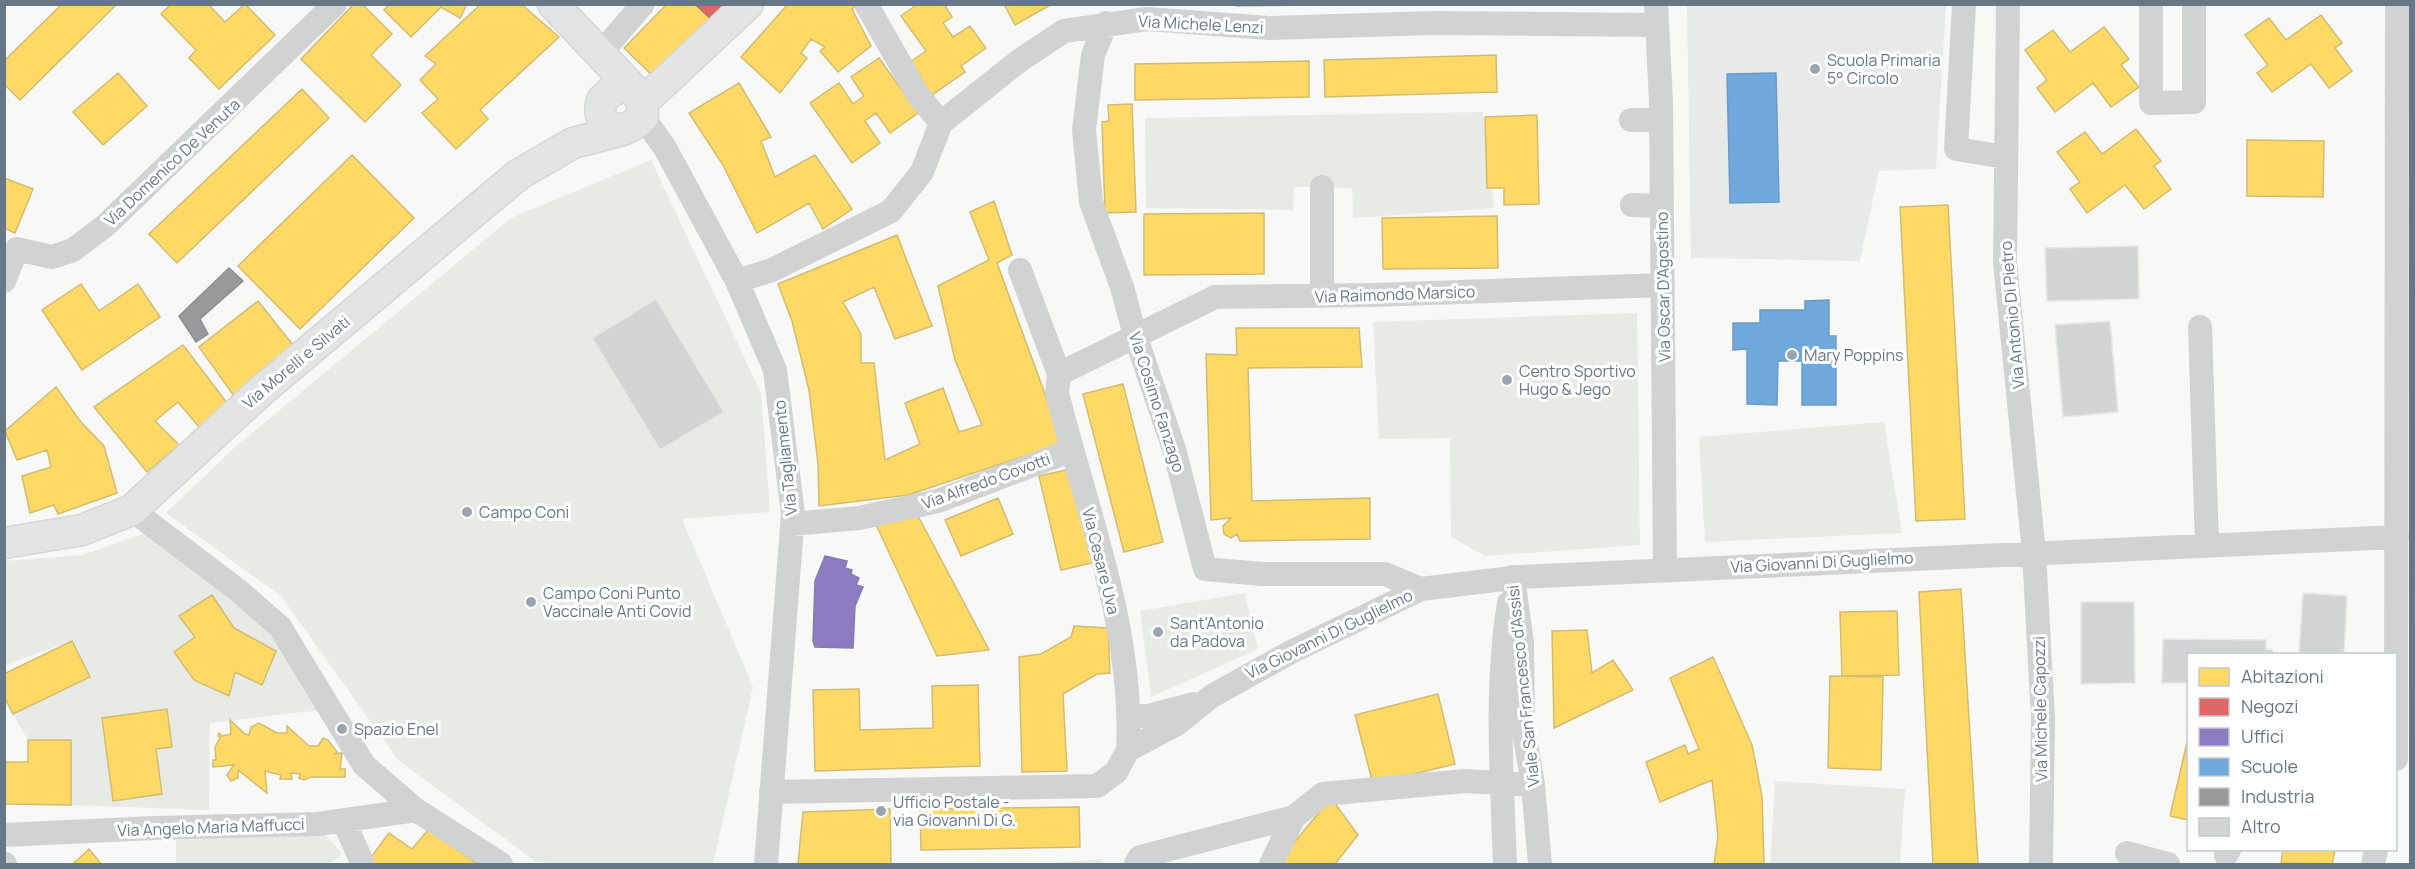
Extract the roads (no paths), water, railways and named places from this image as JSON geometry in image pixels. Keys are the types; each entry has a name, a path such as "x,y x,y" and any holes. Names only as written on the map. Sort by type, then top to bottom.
{"main road":[{"path":"553,4 600,54 625,109 748,4"},
{"name":"Via Morelli e Silvati","path":"4,543 82,530 132,510 261,391 518,175 625,109"}],"street":[{"name":"Via Domenico De Venuta","path":"4,281 11,246 52,257 74,250 106,225 335,4"},
{"path":"600,54 644,4"},
{"path":"737,281 772,270 891,212 922,172 941,123 918,95 866,4"},
{"path":"1964,4 1956,149 2005,157"},
{"name":"Via Antonio Di Pietro","path":"2008,4 2005,262 2034,553"},
{"path":"2151,4 2151,103 2194,102 2194,4"},
{"path":"2396,653 2397,4"},
{"name":"Via Michele Lenzi","path":"941,123 1019,61 1064,31 1147,12 1269,28 1656,15"},
{"name":"Via Oscar D'Agostino","path":"1656,15 1661,120 1665,570"},
{"name":"Via Cosimo Fanzago","path":"1106,23 1093,55 1084,130 1091,202 1122,287 1135,335 1174,449 1205,569 1262,574 1384,574 1421,589"},
{"name":"Via Tagliamento","path":"625,109 665,148 737,281 775,370 792,524 766,864"},
{"path":"1631,120 1661,120"},
{"path":"1322,187 1322,296"},
{"path":"1632,205 1662,206"},
{"name":"Via Cesare Uva","path":"1020,270 1059,375 1057,393 1107,576 1121,645 1130,716 1128,750"},
{"name":"Via Raimondo Marsico","path":"1135,335 1215,297 1322,296 1663,285"},
{"path":"2200,327 2207,545"},
{"path":"1059,375 1135,335"},
{"name":"Via Alfredo Covotti","path":"792,524 859,518 938,501 1071,450"},
{"path":"132,510 239,591 280,627 364,765 416,810 501,864"},
{"name":"Via Giovanni Di Guglielmo","path":"771,792 1097,786 1116,772 1128,750 1178,724 1212,696 1283,656 1421,589 1513,577 2397,537"},
{"name":"Via Michele Capozzi","path":"2034,553 2043,717 2042,864"},
{"name":"Viale San Francesco d'Assisi","path":"1505,864 1500,785 1502,648 1513,577"},
{"name":"Viale San Francesco d'Assisi","path":"1513,577 1522,643 1523,725 1533,785 1540,864"},
{"path":"1130,716 1166,713 1212,696"},
{"path":"1136,864 1140,857 1294,817 1323,794 1465,781 1500,785 1533,785"},
{"name":"Via Angelo Maria Maffucci","path":"4,835 344,822 416,810"},
{"path":"1271,864 1294,817"},
{"path":"344,822 363,864"},
{"path":"2127,853 2168,864"}],"place":[{"name":"Scuola Primaria 5° Circolo","path":"1815,69"},
{"name":"Mary Poppins","path":"1792,355"},
{"name":"Centro Sportivo Hugo & Jego","path":"1507,380"},
{"name":"Campo Coni","path":"467,512"},
{"name":"Campo Coni Punto Vaccinale Anti Covid","path":"531,602"},
{"name":"Sant'Antonio da Padova","path":"1158,632"},
{"name":"Spazio Enel","path":"342,729"},
{"name":"Ufficio Postale - via Giovanni Di G.","path":"881,811"}]}
